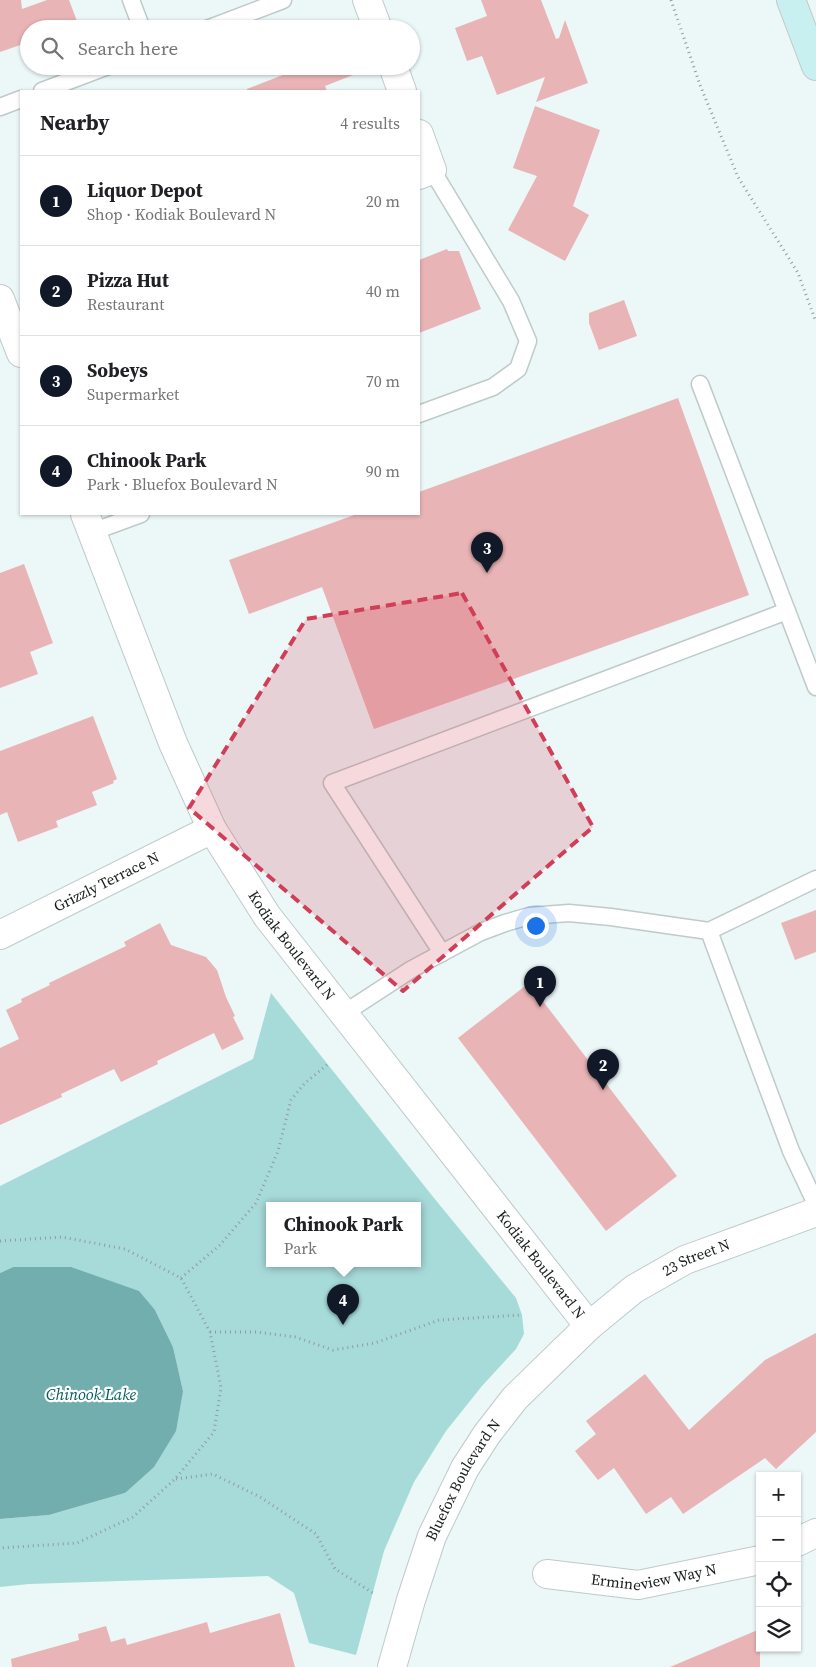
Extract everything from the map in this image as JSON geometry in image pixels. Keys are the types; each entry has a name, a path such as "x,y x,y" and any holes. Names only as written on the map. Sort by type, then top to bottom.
{"main road":[{"path":"791,0 816,66"}],"street":[{"path":"367,0 375,20"},
{"path":"396,75 402,90"},
{"path":"420,139 426,172"},
{"path":"0,299 18,337"},
{"name":"Kodiak Boulevard N","path":"88,523 174,743 212,829 267,916 589,1326"},
{"name":"Grizzly Terrace N","path":"0,935 212,829"},
{"name":"23 Street N","path":"589,1326 634,1289 685,1260 816,1212"},
{"name":"Bluefox Boulevard N","path":"392,1667 432,1536 465,1468 487,1434 515,1398 589,1326"},
{"path":"801,1540 816,1533"},
{"name":"Ermineview Way N","path":"547,1574 638,1584 756,1561"}],"lane":[{"path":"131,0 139,20"},
{"path":"231,20 283,0"},
{"path":"45,90 84,75"},
{"path":"0,107 20,99"},
{"path":"420,414 493,387 518,369 528,341 511,301 426,172"},
{"path":"700,384 816,687"},
{"path":"88,523 135,515"},
{"path":"442,953 332,783 787,611"},
{"path":"343,1014 442,953 481,932 504,923 529,916 569,913 653,922 709,931 816,879"},
{"path":"709,931 791,1151 816,1204"}],"path":[{"path":"671,0 700,85 738,177 798,273 816,322"},
{"path":"181,1278 220,1245 256,1202 278,1150 291,1100 305,1083 328,1064"},
{"path":"0,1241 62,1237 125,1248 181,1278 210,1332 222,1388 214,1432 175,1479 133,1517 77,1543 0,1548"},
{"path":"210,1332 256,1332 295,1337 333,1350 375,1343 439,1320 522,1315"},
{"path":"175,1479 213,1474 260,1497 316,1534 335,1569 373,1593"}],"highlighted area":[{"path":"462,593 593,827 403,991 189,808 306,619"}],"shaded area":[{"path":"271,993 516,1298 522,1315 524,1334 516,1349 482,1386 446,1431 414,1482 384,1551 356,1655 309,1643 294,1593 268,1576 29,1584 0,1587 0,1519 49,1515 125,1493 183,1391 173,1347 155,1310 13,1267 0,1273 0,1186 253,1059"}],"water":[{"name":"Chinook Lake","path":"13,1267 71,1267 139,1291 155,1310 173,1347 183,1391 176,1431 154,1467 125,1493 49,1515 0,1519 0,1273"}],"building":[{"path":"0,0 21,0 22,9 47,0 69,0 77,20 20,20 20,45 0,52"},
{"path":"481,0 541,0 556,39 559,38 565,20 588,83 536,102 545,77 497,95 482,56 467,61 455,28 487,16"},
{"path":"283,75 353,75 325,86 327,90 247,89"},
{"path":"535,106 600,130 573,206 589,215 565,261 508,230 537,176 513,168"},
{"path":"447,249 448,251 459,251 481,309 420,333 420,260"},
{"path":"624,300 637,336 599,350 589,323 589,313"},
{"path":"678,398 749,595 374,729 322,587 249,614 229,560 354,515 420,515 420,492"},
{"path":"24,564 53,643 30,652 38,674 0,688 0,573"},
{"path":"93,716 117,779 113,781 114,783 92,792 97,805 56,821 58,827 18,842 7,812 0,815 0,751"},
{"path":"816,910 816,952 795,960 781,923"},
{"path":"160,923 171,945 206,957 217,970 235,1016 233,1017 244,1039 222,1050 214,1033 157,1061 158,1064 121,1082 114,1069 61,1094 62,1097 0,1125 0,1048 19,1039 6,1010 22,1002 21,999 50,985 49,983 126,946 124,942"},
{"path":"529,983 677,1176 606,1231 458,1038"},
{"path":"816,1333 816,1432 776,1469 765,1458 683,1514 671,1497 646,1514 614,1468 598,1480 575,1451 596,1434 586,1421 645,1374 689,1430 765,1360"},
{"path":"280,1613 295,1667 12,1667 11,1659 79,1640 78,1634 106,1626 111,1642 125,1638 127,1645 207,1622 210,1633"},
{"path":"756,1631 756,1652 760,1652 760,1667 670,1667"}],"place":[{"name":"Sobeys","path":"487,573"},
{"name":"Liquor Depot","path":"540,1007"},
{"name":"Pizza Hut","path":"603,1090"},
{"name":"Chinook Park","path":"343,1325"}]}
